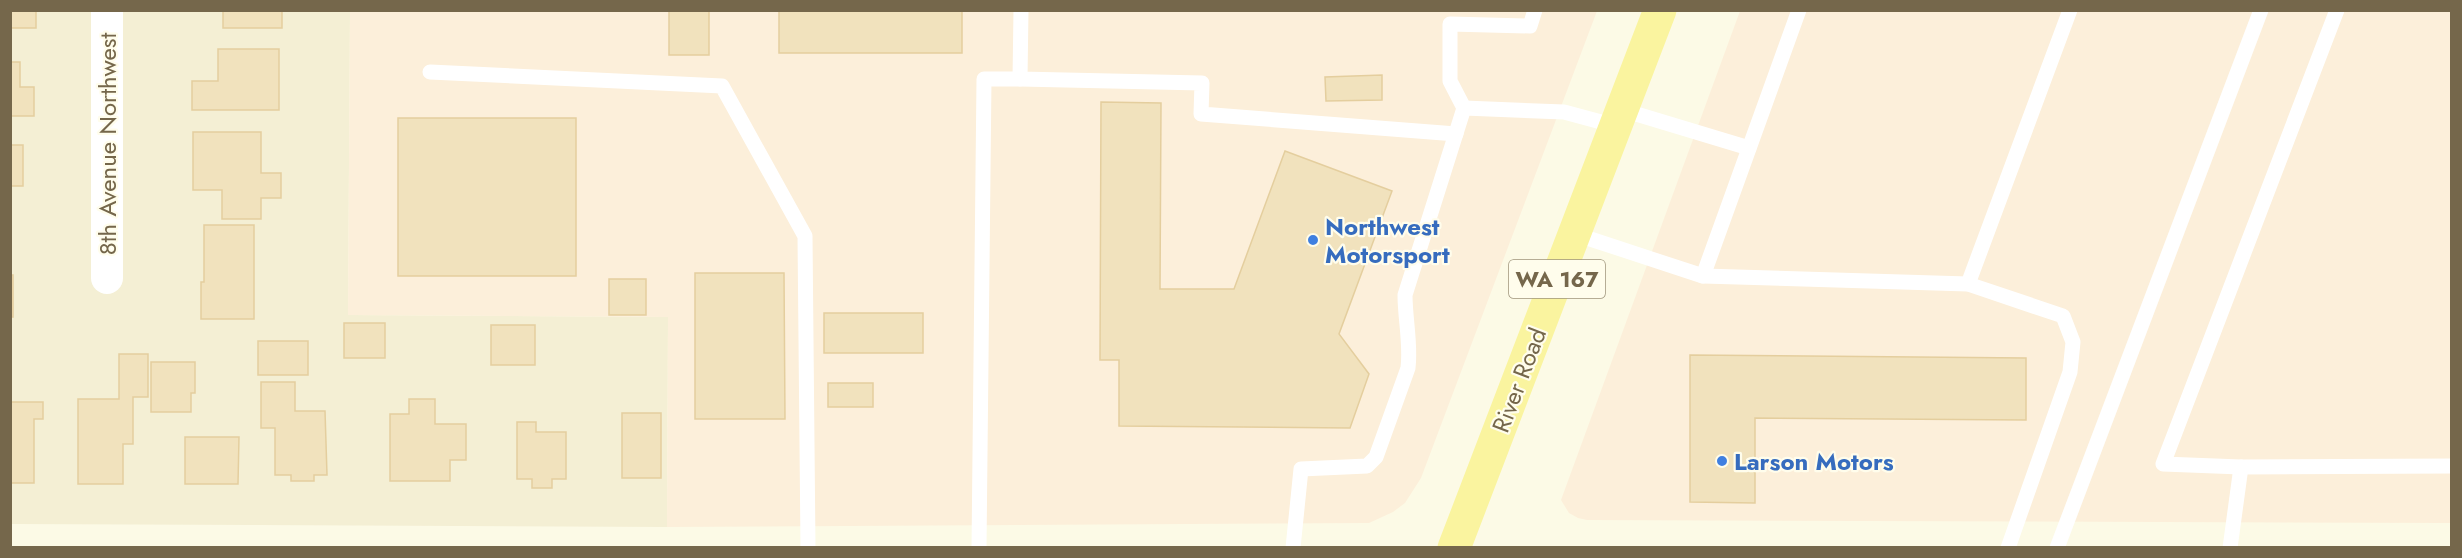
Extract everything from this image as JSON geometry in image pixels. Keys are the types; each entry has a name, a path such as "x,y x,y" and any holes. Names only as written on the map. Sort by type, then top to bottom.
{"main road":[{"name":"River Road","path":"1454,548 1660,10"}],"street":[{"name":"8th Avenue Northwest","path":"106,278 107,10"}],"lane":[{"path":"1020,79 1021,10"},
{"path":"1293,548 1301,470 1367,466 1376,457 1408,368 1405,295 1464,108 1450,81 1450,24 1530,26 1535,10"},
{"path":"1702,276 1799,10"},
{"path":"1968,284 2070,10"},
{"path":"2057,548 2261,10"},
{"path":"2337,10 2163,464 2241,468 2451,466"},
{"path":"430,72 722,86 805,237 808,548"},
{"path":"979,548 984,79 1202,82 1201,114 1456,134"},
{"path":"1464,108 1563,112 1619,118 1749,148"},
{"path":"1575,234 1702,276 1968,284 2063,316 2073,342 2070,372 2008,548"},
{"path":"2230,548 2241,468"}],"shaded area":[{"path":"11,11 350,11 348,315 668,317 667,527 11,524"},
{"path":"350,11 1597,11 1421,478 1405,503 1393,512 1369,523 667,527 668,317 348,315"},
{"path":"1740,11 2451,11 2451,523 1587,520 1569,513 1561,500"}],"building":[{"path":"10,10 36,10 36,28 10,28"},
{"path":"223,10 282,10 282,28 223,28"},
{"path":"669,10 709,10 709,55 669,55"},
{"path":"779,10 962,10 962,53 779,53"},
{"path":"218,49 279,49 279,110 192,110 192,81 218,81"},
{"path":"10,62 20,62 20,87 34,87 34,116 10,116"},
{"path":"1382,75 1382,100 1326,101 1325,77"},
{"name":"Northwest Motorsport","path":"1101,102 1161,103 1160,289 1234,289 1285,151 1392,191 1339,334 1369,374 1350,428 1119,426 1119,360 1100,360"},
{"path":"398,118 576,118 576,276 398,276"},
{"path":"193,132 261,132 261,173 281,173 281,198 261,198 261,219 222,219 222,190 193,190"},
{"path":"10,145 23,145 23,186 10,186"},
{"path":"204,225 254,225 254,319 201,319 201,282 204,282"},
{"path":"695,273 784,273 785,419 695,419"},
{"path":"10,275 13,275 13,317 10,317"},
{"path":"609,279 646,279 646,315 609,315"},
{"path":"824,313 923,313 923,353 824,353"},
{"path":"344,323 385,323 385,358 344,358"},
{"path":"491,325 535,325 535,365 491,365"},
{"path":"258,341 308,341 308,375 258,375"},
{"path":"119,354 148,354 148,397 133,397 133,444 123,444 123,484 78,484 78,399 119,399"},
{"name":"Larson Motors","path":"1690,355 2026,358 2026,420 1755,418 1755,503 1690,502"},
{"path":"151,362 195,362 195,393 191,393 191,412 151,412"},
{"path":"261,382 295,382 295,411 325,411 327,475 314,475 314,481 291,481 291,475 275,475 275,428 261,428"},
{"path":"828,383 873,383 873,407 828,407"},
{"path":"409,399 435,399 435,424 466,424 466,460 450,460 450,481 390,481 390,414 409,414"},
{"path":"10,402 43,402 43,419 34,419 34,483 10,483"},
{"path":"622,413 661,413 661,478 622,478"},
{"path":"517,422 536,422 536,432 566,432 566,479 552,479 552,488 532,488 532,479 517,479"},
{"path":"185,437 239,437 238,484 185,484"}],"place":[{"name":"Northwest Motorsport","path":"1313,240"},
{"name":"Larson Motors","path":"1722,461"}]}
